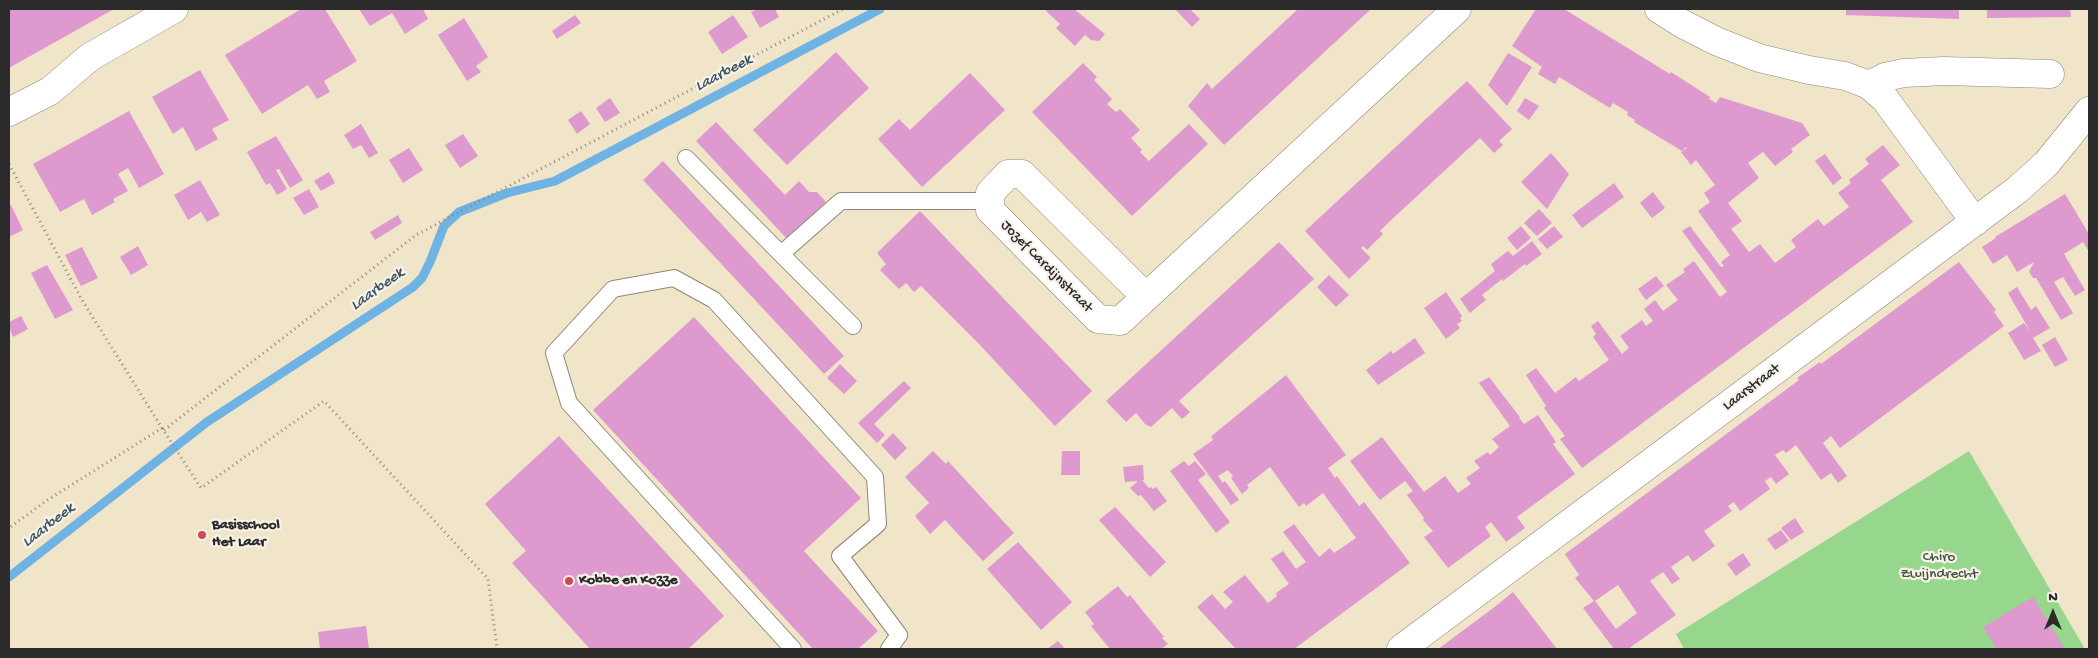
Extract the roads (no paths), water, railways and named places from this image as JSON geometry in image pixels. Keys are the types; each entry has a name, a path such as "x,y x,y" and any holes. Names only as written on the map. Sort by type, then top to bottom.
{"street":[{"path":"9,112 50,91 90,57 174,9"},
{"name":"Jozef Cardijnstraat","path":"990,201 990,210 1098,319 1120,321 1457,9"},
{"path":"1660,9 1681,23 1716,41 1759,58 1809,70 1845,76 1868,84 1885,99 1975,222"},
{"path":"1868,84 1885,77 1904,73 1944,71 2050,74"},
{"name":"Laarstraat","path":"1401,649 2017,190 2046,164 2089,111"},
{"path":"990,201 990,193 1008,174 1022,174 1146,297"}],"lane":[{"path":"686,158 853,326"},
{"path":"781,254 841,201 990,201"},
{"path":"793,649 569,403 554,353 613,289 674,278 714,300 875,477 878,524 840,556 900,635 889,649"}],"waterway":[{"name":"Laarbeek","path":"9,577 207,422 413,287 422,278 444,226 459,212 507,193 555,181 880,9"}],"place":[{"name":"Basisschool Het Laar","path":"202,535"},
{"name":"Kobbe en Kozze","path":"569,581"}],"park label":[{"name":"Chiro Zwijndrecht","path":"1939,566"}]}
